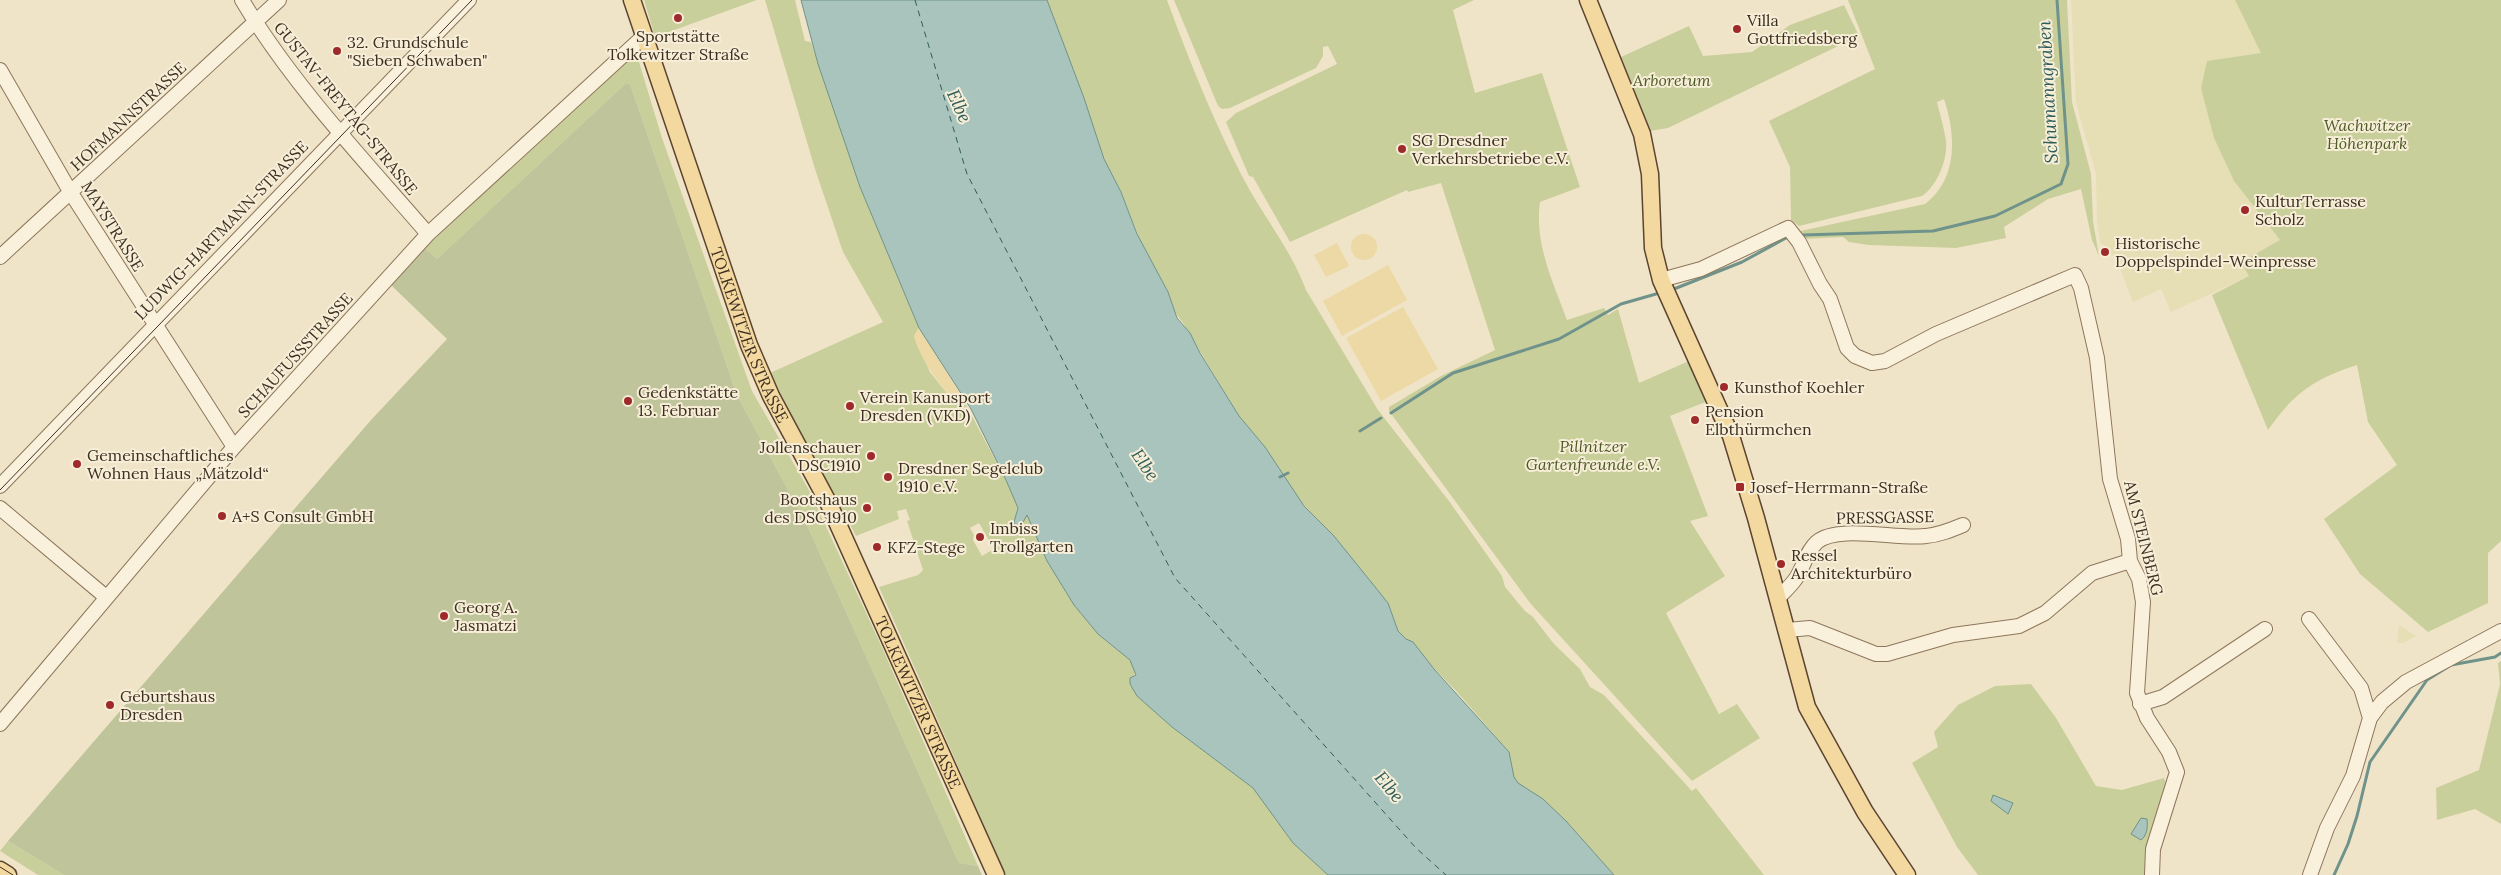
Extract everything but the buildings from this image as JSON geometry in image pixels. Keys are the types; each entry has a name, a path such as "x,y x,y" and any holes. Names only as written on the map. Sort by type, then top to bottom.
{"main road":[{"name":"TOLKEWITZER STRASSE","path":"632,0 749,345 771,396 828,502 996,875"},
{"path":"1588,0 1642,134 1647,152 1650,174 1653,248 1661,280 1731,436 1787,630 1807,707 1865,812 1907,875"},
{"path":"0,870 8,875"}],"street":[{"name":"GUSTAV-FREYTAG-STRASSE","path":"242,0 255,22 340,132 428,234"},
{"name":"HOFMANNSTRASSE","path":"0,257 279,0"},
{"name":"LUDWIG-HARTMANN-STRASSE","path":"0,486 469,0"},
{"name":"SCHAUFUSSSTRASSE","path":"0,724 234,448 428,234 644,36"},
{"name":"MAYSTRASSE","path":"0,70 71,193 234,448"},
{"name":"AM STEINBERG","path":"1661,280 1701,269 1788,228 1799,242 1820,284 1830,298 1847,348 1855,356 1872,363 1885,362 1936,334 2075,275 2081,288 2097,358 2110,479 2128,539 2130,561 2139,579 2143,602 2137,693 2140,704 2169,752 2177,772 2153,849 2152,875"},
{"path":"0,508 106,598"},
{"name":"PRESSGASSE","path":"1778,598 1798,576 1808,552 1818,542 1828,536 1873,534 1894,537 1926,536 1944,533 1963,525"},
{"path":"1787,630 1810,628 1876,654 1887,654 1953,635 2019,626 2045,612 2092,573 2130,561"},
{"path":"2309,619 2361,688 2370,718"},
{"path":"2140,704 2163,697 2265,629"},
{"path":"2310,875 2326,828 2353,776 2370,718 2382,702 2406,682 2501,631"}],"shaded area":[{"path":"2071,0 2235,0 2262,53 2207,61 2214,138 2234,181 2280,240 2242,261 2249,276 2171,312 2161,289 2133,302 2116,258 2110,254 2103,253 2104,245 2100,243 2097,220 2096,174 2076,103"},
{"path":"2399,625 2416,636 2403,643 2397,643"}],"green space":[{"name":"Sportstätte Tolkewitzer Straße","path":"644,0 757,0 655,37"},
{"path":"765,0 795,0 805,41 811,42 860,187 919,328 914,336 930,372 954,402 962,397 1006,480 1018,508 1016,513 1020,527 1027,514 1047,561 1074,605 1098,634 1130,660 1136,671 1133,677 1172,727 1253,788 1293,843 1328,875 1006,875 879,587 918,575 923,570 907,521 910,520 906,509 897,511 899,519 856,536 770,373 883,322 843,252 815,169","holes":["979,523 994,549 982,556 973,540 974,535 970,528"]},
{"path":"1047,0 1167,0 1202,90 1242,176 1292,260 1306,290 1378,410 1449,501 1502,576 1505,587 1525,611 1533,617 1554,644 1580,669 1590,687 1604,695 1692,791 1696,788 1764,875 1614,875 1566,821 1543,799 1518,784 1514,778 1509,752 1457,692 1398,631 1388,603 1334,536 1298,499 1265,447 1239,416 1183,323 1173,310 1168,292 1140,240 1121,192 1104,159"},
{"name":"Pillnitzer Gartenfreunde e.V.","path":"1174,0 1474,0 1453,10 1475,93 1542,73 1580,187 1540,202 1539,217 1542,247 1567,320 1604,308 1608,315 1618,309 1639,383 1689,361 1708,401 1670,416 1708,516 1690,521 1725,576 1666,613 1719,714 1737,704 1760,738 1692,781 1530,603 1389,411 1389,407 1441,376 1495,350 1441,183 1408,192 1407,190 1290,242 1253,177 1249,176 1226,122 1236,113 1337,64 1328,46 1323,47 1323,56 1316,68 1230,108 1222,109 1218,106"},
{"path":"1848,0 2067,0 2072,102 2091,174 2093,221 2099,256 2092,240 2081,189 2048,199 2004,227 2006,238 1956,248 1869,245 1849,242 1843,237 1802,239 1796,232 1925,204 1936,194 1944,182 1949,169 1952,141 1951,127 1944,99 1937,102 1946,141 1945,156 1937,179 1922,196 1799,226 1791,220 1790,167 1769,121 1875,69"},
{"name":"Wachwitzer Höhenpark","path":"2235,0 2501,0 2501,541 2488,553 2488,603 2428,632 2360,574 2324,519 2397,465 2368,422 2357,365 2329,376 2306,389 2287,406 2268,430 2212,295 2249,276 2241,262 2280,240 2234,181 2214,138 2201,88 2207,61 2261,53"},
{"name":"Arboretum","path":"1844,5 1859,36 1668,128 1650,131 1621,57 1689,26 1703,56 1752,52 1790,25"},
{"path":"636,52 662,138 752,391 810,492 881,645 978,866 959,863 807,525 737,395 630,84 626,83 437,259 425,248"},
{"path":"626,83 630,84 737,395 807,525 959,863 978,866 982,875 64,875 8,841 371,420 447,339 391,285 425,248 437,259"},
{"path":"2501,661 2501,824 2475,809 2437,820 2436,788 2479,770 2500,684 2498,663"},
{"path":"2031,684 2056,718 2096,786 2122,790 2164,778 2167,786 2149,875 1978,875 1957,847 1912,763 1938,747 1934,732 1958,705 1995,686"},
{"path":"8,841 64,875 38,875 0,851"}],"sand":[{"path":"1364,234 1374,237 1377,247 1374,257 1364,260 1354,257 1351,247 1354,237"},
{"path":"1337,243 1349,266 1326,277 1314,255"},
{"path":"1388,265 1407,300 1342,336 1323,301"},
{"path":"1403,307 1438,369 1381,401 1346,338"},
{"path":"919,328 962,397 954,402 921,354 914,336"}],"water":[{"name":"Elbe","path":"801,0 1047,0 1084,98 1104,159 1121,192 1137,234 1168,292 1177,318 1190,333 1200,353 1239,416 1265,447 1304,506 1334,536 1388,603 1398,631 1406,639 1413,642 1434,669 1509,752 1514,777 1518,783 1543,799 1566,821 1614,875 1328,875 1293,843 1253,788 1172,727 1137,696 1130,684 1130,678 1136,675 1130,660 1098,634 1074,605 1047,561 1027,515 1020,528 1017,528 1014,522 1018,508 1006,480 971,409 919,328 860,187 818,64"},
{"path":"1993,795 2013,803 2008,814 1991,801"},
{"path":"2141,818 2147,819 2147,825 2146,833 2141,840 2131,834"}],"waterway":[{"name":"Schumanngraben","path":"1803,235 1933,231 1995,216 2061,184 2068,164 2057,0"},
{"path":"1674,289 1742,262 1786,238"},
{"name":"Schumanngraben","path":"1391,413 1453,373 1559,339 1621,304 1656,294"},
{"name":"Schumanngraben","path":"1360,431 1381,418"},
{"name":"Schumanngraben","path":"1280,477 1288,473"},
{"path":"2334,875 2348,844 2357,816 2370,762 2427,680 2451,665 2495,657 2501,653"}],"ferry route":[{"path":"915,0 967,174 1175,578 1416,848 1446,875"}],"tram line":[{"path":"0,490 472,0"},
{"path":"0,867 13,875"}],"place":[{"name":"Sportstätte Tolkewitzer Straße","path":"678,18"},
{"name":"Villa Gottfriedsberg","path":"1737,29"},
{"name":"32. Grundschule \"Sieben Schwaben\"","path":"337,51"},
{"name":"SG Dresdner Verkehrsbetriebe e.V.","path":"1402,149"},
{"name":"KulturTerrasse Scholz","path":"2245,210"},
{"name":"Historische Doppelspindel-Weinpresse","path":"2105,252"},
{"name":"Kunsthof Koehler","path":"1724,387"},
{"name":"Gedenkstätte 13. Februar","path":"628,401"},
{"name":"Verein Kanusport Dresden (VKD)","path":"850,406"},
{"name":"Pension Elbthürmchen","path":"1695,420"},
{"name":"Jollenschauer DSC1910","path":"871,456"},
{"name":"Gemeinschaftliches Wohnen Haus „Mätzold“","path":"77,464"},
{"name":"Dresdner Segelclub 1910 e.V.","path":"888,477"},
{"name":"Josef-Herrmann-Straße","path":"1740,487"},
{"name":"Bootshaus des DSC1910","path":"867,508"},
{"name":"A+S Consult GmbH","path":"222,516"},
{"name":"Imbiss Trollgarten","path":"980,537"},
{"name":"KFZ-Stege","path":"877,547"},
{"name":"Ressel Architekturbüro","path":"1781,564"},
{"name":"Georg A. Jasmatzi","path":"444,616"},
{"name":"Geburtshaus Dresden","path":"110,705"}]}
